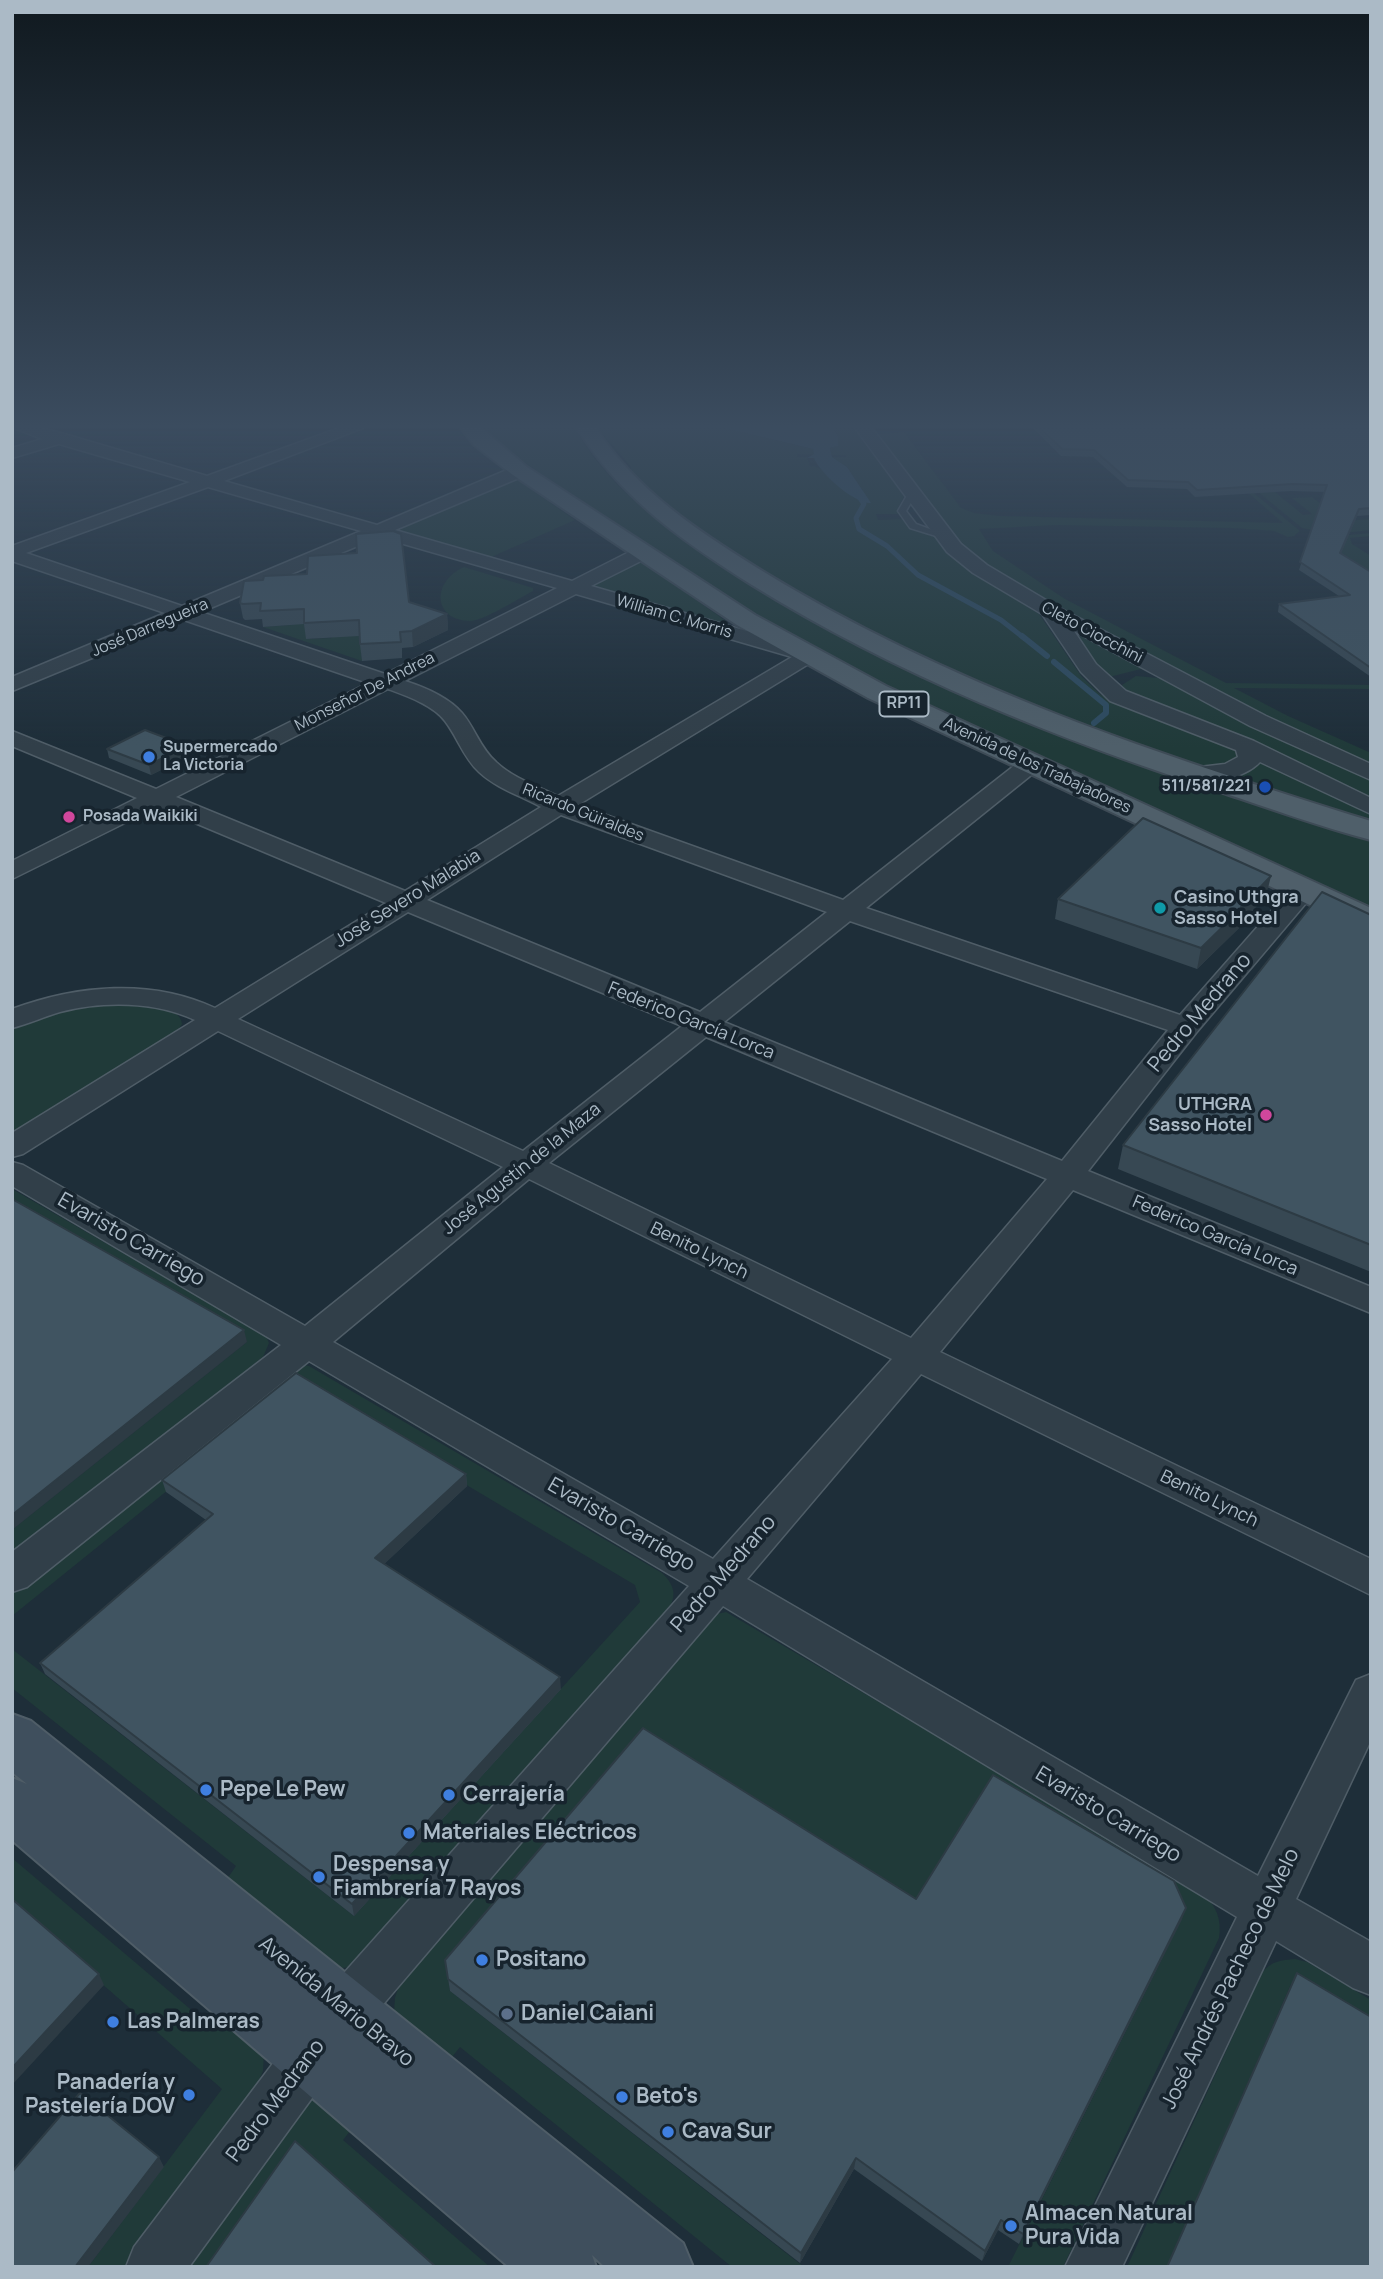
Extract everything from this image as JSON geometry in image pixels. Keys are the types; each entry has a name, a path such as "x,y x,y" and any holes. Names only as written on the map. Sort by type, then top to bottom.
{"main road":[{"name":"Avenida de los Trabajadores","path":"617,534 805,655 877,692 1371,921"},
{"name":"RP11","path":"693,534 795,601 892,653 976,690 1071,730 1191,774 1371,831"},
{"name":"Avenida Mario Bravo","path":"12,1738 327,2032 562,2267"},
{"name":"Avenida Mario Bravo","path":"12,1804 327,2032 660,2267"}],"street":[{"path":"12,554 65,534"},
{"name":"José Darregueira","path":"12,685 369,534"},
{"name":"William C. Morris","path":"388,534 805,655"},
{"name":"Cleto Ciocchini","path":"943,534 980,569 1049,610 1271,728 1371,773"},
{"name":"Monseñor De Andrea","path":"12,871 644,552"},
{"name":"Ricardo Güiraldes","path":"12,554 414,691 444,708 460,725 473,751 487,767 523,790 559,806 845,910 1186,1027"},
{"path":"1049,610 1088,668 1118,696 1245,746 1371,807"},
{"name":"José Severo Malabia","path":"12,1147 805,655"},
{"path":"1118,696 1115,684 1128,675 1149,673 1171,676"},
{"name":"Federico García Lorca","path":"12,738 1371,1301"},
{"path":"1191,774 1230,771 1246,764 1250,756 1245,746"},
{"name":"José Agustín de la Maza","path":"12,1574 309,1342 526,1165 1032,763"},
{"name":"Pedro Medrano","path":"154,2267 327,2032 915,1357 1068,1175 1186,1027 1306,889"},
{"name":"Benito Lynch","path":"12,1018 65,1002 125,995 185,1005 526,1165 1371,1578"},
{"name":"Evaristo Carriego","path":"12,1172 309,1342 1371,1970"},
{"name":"José Andrés Pacheco de Melo","path":"1093,2267 1371,1693"}],"green space":[{"path":"411,534 543,534 489,558"},
{"path":"633,534 678,534 787,606 866,649 947,688 1030,723 1200,786 1371,842 1371,908 910,700 775,627"},
{"path":"707,534 928,534 934,537 968,570 1039,614 1081,676 1101,695 1235,749 1238,759 1221,766 1195,767 1086,728 990,689 894,645 803,597"},
{"path":"953,534 982,534 993,551 1065,599 1226,683 1371,685 1371,689 1234,688 1288,716 1371,753 1371,768 1278,727 1055,608 987,567 963,547"},
{"path":"1371,534 1350,538 1352,544 1371,556 1371,572 1331,547 1338,536"},
{"path":"638,562 645,564 726,621 718,623 593,589 590,585"},
{"path":"464,567 533,588 533,591 476,620 458,619 443,607 442,590 453,574"},
{"path":"307,611 307,639 331,638 360,621 362,661 263,627 292,625"},
{"path":"1083,635 1145,668 1109,677 1096,664 1079,636"},
{"path":"1136,676 1168,679 1371,778 1371,802 1123,690 1122,685"},
{"path":"1260,758 1371,811 1371,823 1229,778"},
{"path":"110,1003 164,1008 179,1017 182,1024 177,1032 12,1132 12,1028 68,1009"},
{"path":"12,1189 266,1336 269,1343 263,1357 12,1556 12,1530 247,1342 12,1209"},
{"path":"303,1365 309,1366 662,1573 673,1592 672,1602 666,1613 356,1962 349,1967 336,1969 225,1882 236,1866 12,1688 12,1649 354,1916 640,1602 635,1585 298,1385 12,1616 12,1591"},
{"path":"726,1612 1203,1893 1215,1908 1220,1925 1219,1938 1063,2267 1008,2267 1182,1919 914,1910 447,1971 450,1991 804,2267 732,2267 460,2047 448,2062 394,2013 400,1982 713,1615"},
{"path":"12,1858 202,2019 215,2007 264,2053 263,2071 254,2092 126,2267 88,2267 222,2089 12,1905"},
{"path":"1295,1959 1307,1962 1371,2000 1371,2031 1291,1984 1167,2267 1127,2267 1262,1973 1277,1962"},
{"path":"317,2098 354,2126 343,2140 490,2267 178,2267 307,2100"}],"building":[{"path":"356,534 401,534 409,602 447,614 412,631 400,632 401,642 360,644 359,620 304,623 304,609 260,611 261,603 240,603 244,581 263,580 264,576 307,574 308,556 357,553"},
{"path":"1310,534 1348,534 1340,553 1371,572 1371,668 1279,604 1350,595 1300,562"},
{"path":"145,730 187,746 149,765 107,749"},
{"name":"Casino Uthgra Sasso Hotel","path":"1143,818 1271,876 1201,948 1058,899"},
{"name":"UTHGRA Sasso Hotel","path":"1322,892 1371,915 1371,1245 1123,1145"},
{"path":"12,1199 244,1330 12,1515"},
{"path":"296,1373 466,1474 375,1558 560,1677 352,1904 40,1663 213,1514 162,1480"},
{"path":"643,1728 916,1899 993,1775 1174,1881 1186,1908 1023,2234 1001,2220 985,2251 856,2158 801,2253 448,1979 445,1960"},
{"path":"12,1899 99,1974 12,2068"},
{"path":"1297,1973 1371,2017 1371,2267 1167,2267"},
{"path":"80,2093 159,2157 75,2267 12,2267 12,2172"},
{"path":"295,2141 436,2267 206,2267"}],"waterway":[{"path":"868,534 887,546 918,575 1001,620 1024,638"},
{"path":"1022,636 1047,656"},
{"path":"1054,662 1106,705 1106,713 1094,723"}],"place":[{"name":"Supermercado La Victoria","path":"149,757"},
{"name":"511/581/221","path":"1265,787"},
{"name":"Posada Waikiki","path":"69,817"},
{"name":"Casino Uthgra Sasso Hotel","path":"1160,908"},
{"name":"UTHGRA Sasso Hotel","path":"1266,1115"},
{"name":"Pepe Le Pew","path":"206,1790"},
{"name":"Cerrajería","path":"449,1795"},
{"name":"Materiales Eléctricos","path":"409,1833"},
{"name":"Despensa y Fiambrería 7 Rayos","path":"319,1877"},
{"name":"Positano","path":"482,1960"},
{"name":"Daniel Caiani","path":"507,2014"},
{"name":"Las Palmeras","path":"113,2022"},
{"name":"Panadería y Pastelería DOV","path":"189,2095"},
{"name":"Beto's","path":"622,2097"},
{"name":"Cava Sur","path":"668,2132"},
{"name":"Almacen Natural Pura Vida","path":"1011,2226"}]}
